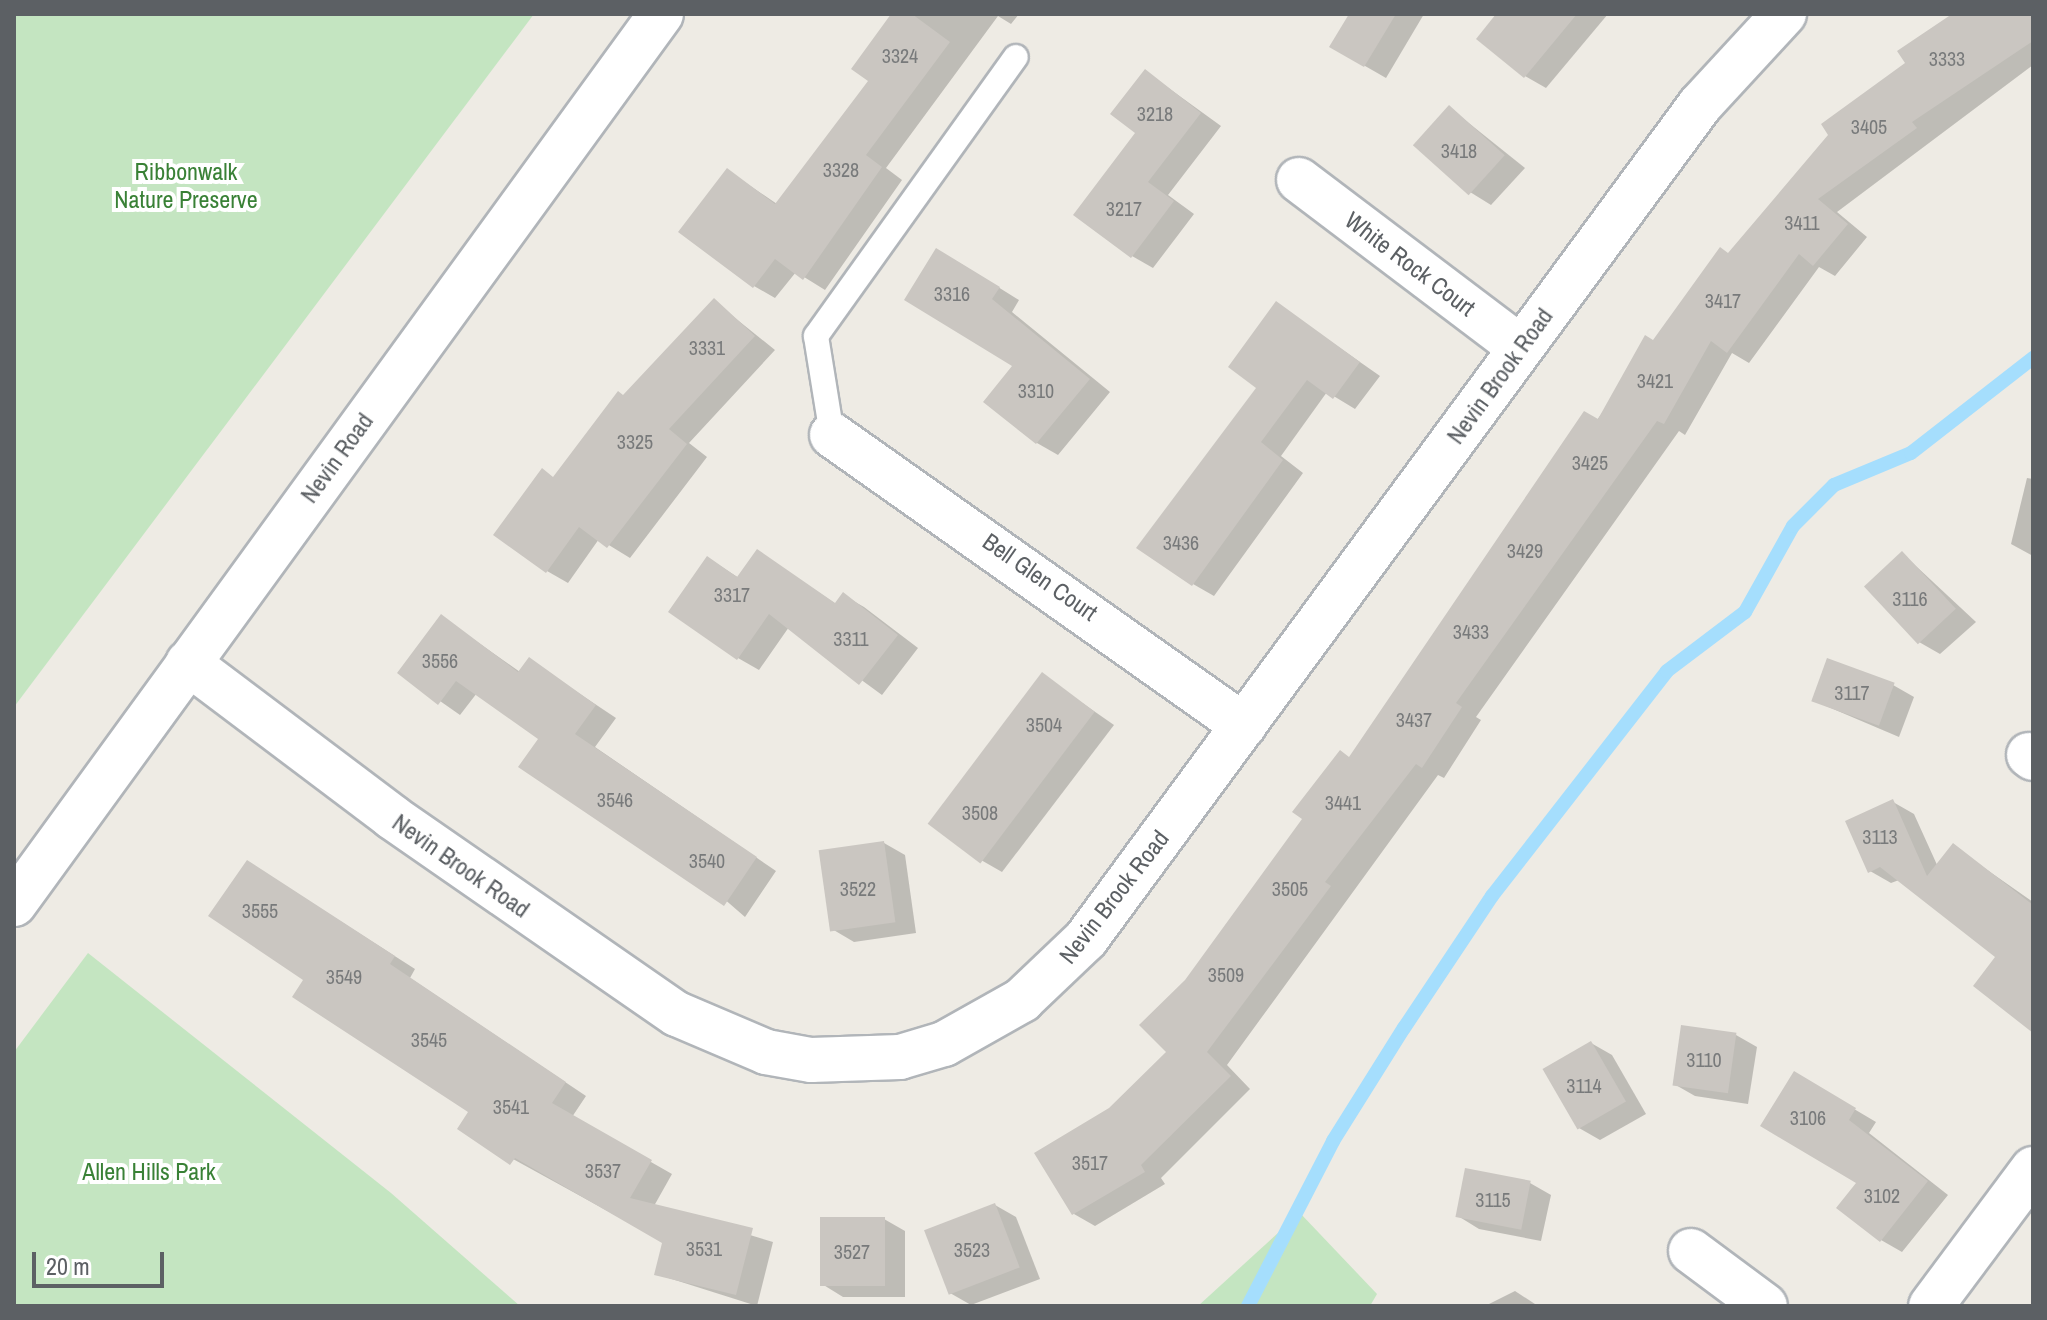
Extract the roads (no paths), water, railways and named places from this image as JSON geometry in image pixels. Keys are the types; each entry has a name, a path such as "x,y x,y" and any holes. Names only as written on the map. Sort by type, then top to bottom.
{"street":[{"name":"Nevin Road","path":"14,904 661,14"},
{"name":"Nevin Brook Road","path":"188,663 636,989 723,1036 811,1060 900,1057 985,1025 1022,1000 1086,939 1700,105 1784,14"},
{"name":"White Rock Court","path":"1299,180 1520,347"},
{"name":"Bell Glen Court","path":"832,435 1244,726"},
{"path":"1931,1306 2033,1169"},
{"path":"1691,1251 1765,1306"}],"lane":[{"path":"832,435 816,336 1016,57"}],"waterway":[{"path":"1248,1306 1333,1141 1404,1028 1492,896 1667,671 1745,612 1793,526 1834,485 1911,453 2033,358"}],"park label":[{"name":"Ribbonwalk Nature Preserve","path":"186,186"},
{"name":"Allen Hills Park","path":"149,1172"}]}
